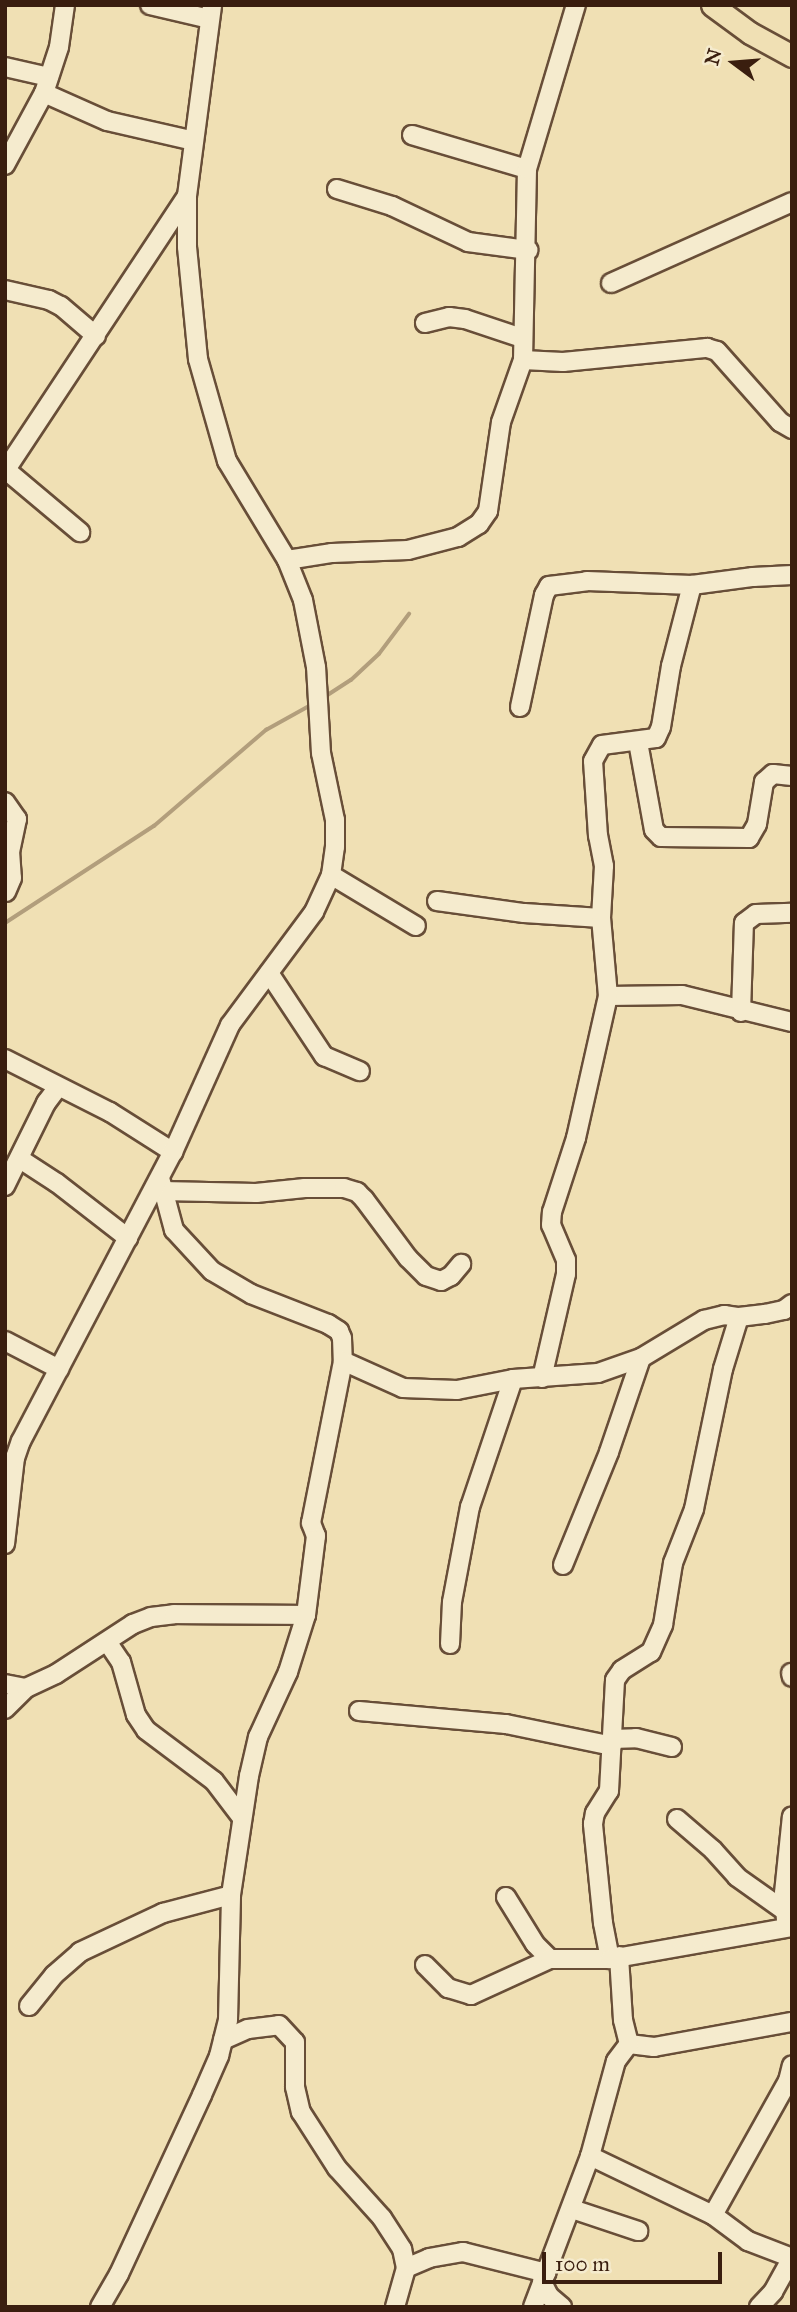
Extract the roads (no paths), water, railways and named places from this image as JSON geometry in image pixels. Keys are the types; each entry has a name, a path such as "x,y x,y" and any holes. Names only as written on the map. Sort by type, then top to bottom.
{"main road":[{"path":"712,5 750,33 792,56"}],"street":[{"path":"5,165 47,85 59,47 65,5"},
{"path":"5,1544 15,1458 24,1434 128,1238 161,1184 230,1025 314,912 331,875 335,847 335,820 321,753 316,667 303,600 288,560 227,461 198,359 187,247 187,196 211,12 150,5"},
{"path":"288,560 332,553 408,550 458,537 479,524 488,511 501,422 523,360 528,250 527,169 576,5"},
{"path":"5,67 47,85 107,121 194,141"},
{"path":"412,135 527,169"},
{"path":"337,189 393,206 468,242 528,250"},
{"path":"80,532 6,470 187,196"},
{"path":"611,283 792,202"},
{"path":"5,290 49,300 61,306 96,337"},
{"path":"425,323 449,317 465,319 522,338"},
{"path":"523,360 563,362 707,348 717,351 780,422 792,429"},
{"path":"520,707 544,595 550,586 587,581 692,585 792,575"},
{"path":"542,1378 566,1274 566,1260 551,1225 552,1212 576,1138 608,996 601,918 604,866 598,836 593,761 602,745 656,738 661,727 671,666 692,585"},
{"path":"638,742 654,830 661,837 748,838 757,824 764,782 773,774 792,776"},
{"path":"5,802 17,819 10,851 12,878 6,892"},
{"path":"331,875 416,926"},
{"path":"437,901 524,913 601,918"},
{"path":"741,1012 744,923 756,914 792,913"},
{"path":"269,973 324,1056 360,1071"},
{"path":"608,996 682,995 741,1012 792,1022"},
{"path":"5,1059 110,1112 173,1153"},
{"path":"5,1185 46,1103 58,1087"},
{"path":"20,1159 57,1183 128,1238"},
{"path":"161,1184 256,1193 305,1188 344,1188 357,1192 364,1199 408,1258 426,1276 441,1281 451,1276 461,1264"},
{"path":"100,2307 119,2274 202,2095 223,2040 228,2020 232,1895 242,1818 258,1737 288,1672 306,1615 316,1536 312,1523 343,1362 339,1331 284,1305 251,1294 212,1271 174,1230 161,1184"},
{"path":"343,1362 385,1381 421,1391 457,1390 513,1379 598,1373 641,1358 704,1320 724,1315 738,1317 784,1310 792,1304"},
{"path":"533,2307 590,2156 616,2061 629,2044 615,1958 603,1923 593,1824 595,1813 609,1791 615,1680 622,1670 651,1652 663,1625 673,1563 694,1509 723,1369 738,1317"},
{"path":"5,1341 59,1368"},
{"path":"564,1565 609,1452 641,1358"},
{"path":"450,1644 452,1602 470,1507 513,1379"},
{"path":"5,1434 24,1434"},
{"path":"5,1709 26,1688 56,1674 108,1643 133,1624 174,1614 306,1615"},
{"path":"108,1643 121,1662 136,1715 146,1730 214,1781 242,1818"},
{"path":"5,1684 26,1688"},
{"path":"359,1711 506,1724 612,1742 636,1738 672,1747"},
{"path":"788,1922 784,1893 792,1816"},
{"path":"677,1819 788,1922"},
{"path":"29,2007 54,1975 80,1952 163,1913 232,1895"},
{"path":"506,1897 535,1944 550,1959"},
{"path":"425,1965 448,1988 471,1995 550,1959 615,1958 788,1922"},
{"path":"629,2044 654,2047 792,2022"},
{"path":"223,2040 248,2029 279,2025 295,2042 295,2087 301,2112 337,2168 396,2236 406,2269 394,2307"},
{"path":"713,2215 791,2077"},
{"path":"590,2156 713,2215 748,2241 792,2258 773,2291 759,2307"},
{"path":"572,2208 638,2231"},
{"path":"406,2269 429,2258 463,2252 544,2278"},
{"path":"544,2278 550,2296 562,2307"}],"waterway":[{"path":"323,698 351,680 379,654 409,614"},
{"path":"5,923 154,826 266,730 313,704"}]}
